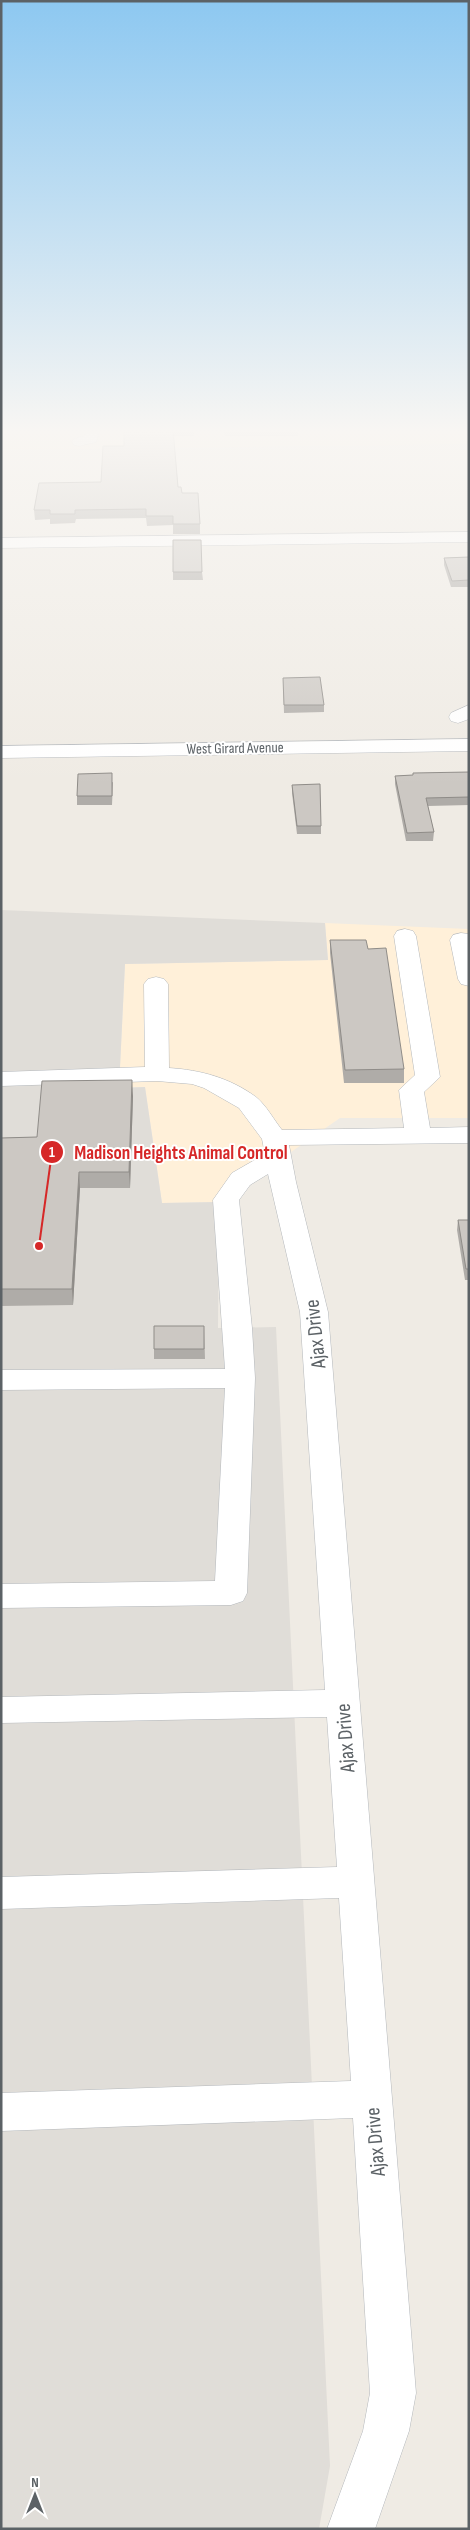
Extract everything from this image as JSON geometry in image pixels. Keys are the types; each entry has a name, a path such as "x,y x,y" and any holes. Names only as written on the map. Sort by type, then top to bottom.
{"street":[{"name":"West Girard Avenue","path":"1,752 469,745"},
{"path":"405,936 428,1077 411,1090 418,1135"},
{"path":"469,941 461,940 469,979"},
{"path":"156,984 157,1074"},
{"path":"1,1078 176,1074 213,1082 248,1103 276,1148"},
{"path":"1,1596 231,1593 240,1378 238,1328 226,1200 241,1179 276,1148 418,1135 469,1135"},
{"name":"Ajax Drive","path":"276,1148 280,1177 297,1235 314,1312 391,2347 393,2393 386,2431 351,2529"},
{"path":"1,1380 240,1378"},
{"path":"1,1710 343,1703"},
{"path":"1,1893 355,1882"},
{"path":"1,2112 371,2098"}],"shaded area":[{"path":"1,910 325,923 328,960 125,964 119,1088 145,1087 162,1203 219,1202 218,1328 276,1327 330,2466 319,2529 1,2529"},
{"path":"325,923 469,929 469,1118 340,1118 219,1202 162,1203 145,1087 119,1088 125,964 328,960"}],"building":[{"path":"173,548 201,548 202,572 173,572"},
{"path":"469,557 469,580 452,581 444,558"},
{"path":"320,677 324,705 284,705 283,678"},
{"path":"469,772 469,797 426,798 434,832 407,833 395,776 413,775 413,773"},
{"path":"112,773 112,796 77,796 78,774"},
{"path":"320,784 321,826 297,826 292,785"},
{"path":"330,940 366,940 368,949 386,948 404,1069 345,1070"},
{"path":"132,1080 129,1172 79,1172 72,1289 1,1289 1,1138 37,1137 42,1081"},
{"path":"458,1220 469,1220 469,1269 466,1269"},
{"path":"154,1326 204,1326 204,1349 154,1349"}],"place":[{"name":"Madison Heights Animal Control","path":"39,1246"}]}
